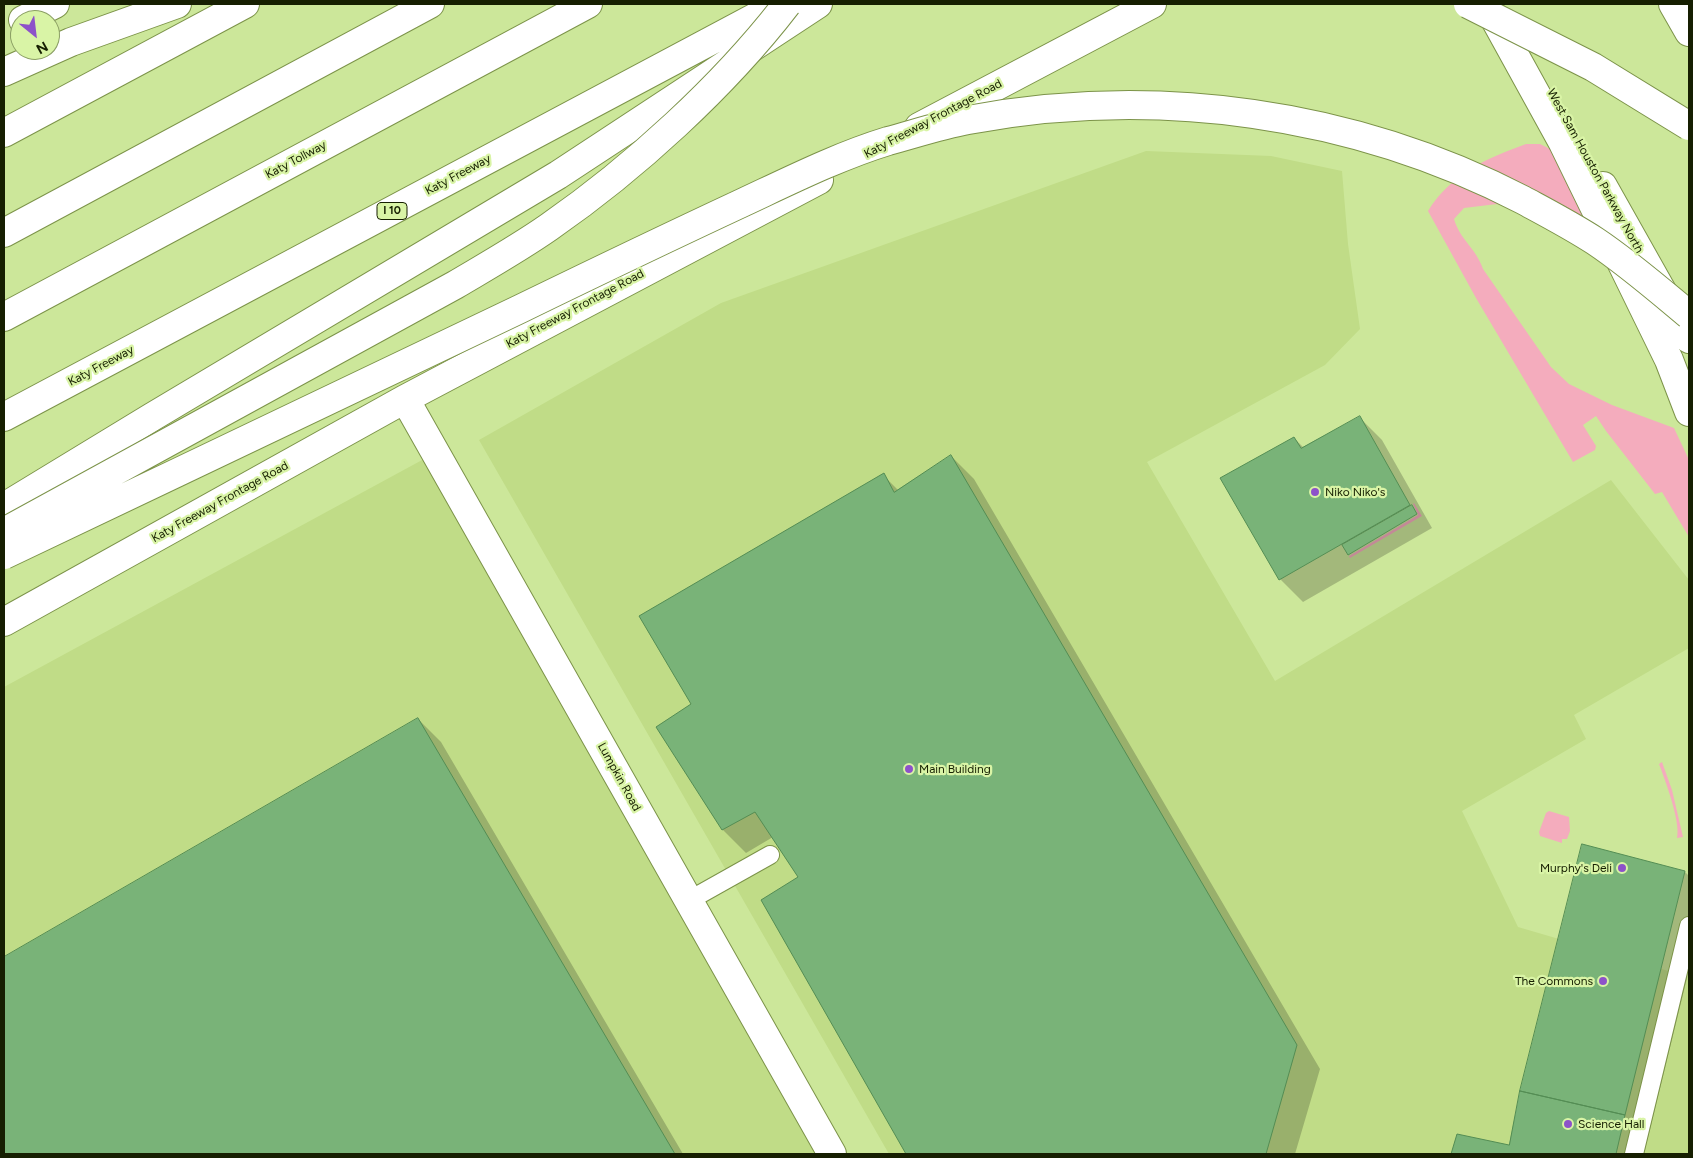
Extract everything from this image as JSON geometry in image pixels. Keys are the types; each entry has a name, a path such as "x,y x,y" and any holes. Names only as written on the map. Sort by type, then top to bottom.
{"main road":[{"path":"43,10 55,4"},
{"path":"4,72 71,42 177,4"},
{"path":"4,134 245,4"},
{"path":"4,233 430,4"},
{"name":"Katy Tollway","path":"4,317 588,4"},
{"name":"Katy Freeway","path":"4,417 780,4"},
{"path":"4,532 455,285 550,226 658,140 715,85 766,31 787,4"},
{"path":"4,507 558,174 818,4"},
{"name":"Katy Freeway Frontage Road","path":"4,622 405,399 1152,4"},
{"path":"1468,4 1593,67 1689,126"},
{"path":"1486,4 1563,143 1669,360 1689,412"},
{"name":"West Sam Houston Parkway North","path":"1500,4 1689,339"},
{"path":"1673,4 1689,32"},
{"path":"4,554 352,390 686,229 828,164 883,143 954,123 1026,111 1141,104 1203,107 1254,113 1320,126 1383,142 1431,158 1483,180 1595,241 1689,315"},
{"name":"Lumpkin Road","path":"405,399 832,1154"}],"lane":[{"path":"688,901 770,854"},
{"path":"1634,1154 1689,926"}],"shaded area":[{"path":"1526,144 1540,144 1552,150 1603,246 1536,215 1497,204 1464,208 1454,219 1483,269 1551,367 1569,384 1612,405 1674,428 1689,460 1689,537 1662,492 1655,494 1596,416 1583,425 1596,446 1595,450 1573,462 1476,298 1428,211 1437,198 1459,177 1497,155"},
{"path":"1146,151 1271,156 1342,171 1348,244 1360,329 1325,365 1147,462 1275,681 1611,480 1689,580 1689,648 1574,715 1586,739 1462,811 1518,927 1689,977 1689,1154 889,1154 479,440 721,303"},
{"path":"435,453 832,1154 4,1154 4,687"},
{"path":"1414,503 1422,516 1350,558 1349,556 1418,515"},
{"path":"1662,762 1672,790 1683,837 1677,838 1678,831 1675,812 1659,764"},
{"path":"1549,811 1569,817 1570,831 1567,839 1562,839 1562,843 1540,836 1539,832 1546,813"}],"building":[{"name":"Niko Niko's","path":"1360,416 1410,505 1279,580 1220,478 1294,437 1301,448"},
{"name":"Main Building","path":"951,455 1297,1045 1266,1154 906,1154 761,900 798,877 755,812 722,830 656,727 691,704 639,616 884,473 894,492"},
{"path":"1412,505 1417,514 1348,555 1342,545"},
{"path":"418,718 675,1154 4,1154 4,957"},
{"name":"The Commons","path":"1582,844 1685,871 1625,1115 1520,1091"},
{"name":"Science Hall","path":"1520,1091 1625,1115 1616,1154 1451,1154 1457,1134 1509,1145"}],"place":[{"name":"Niko Niko's","path":"1315,492"},
{"name":"Main Building","path":"909,769"},
{"name":"Murphy's Deli","path":"1622,868"},
{"name":"The Commons","path":"1603,981"},
{"name":"Science Hall","path":"1568,1124"}]}
